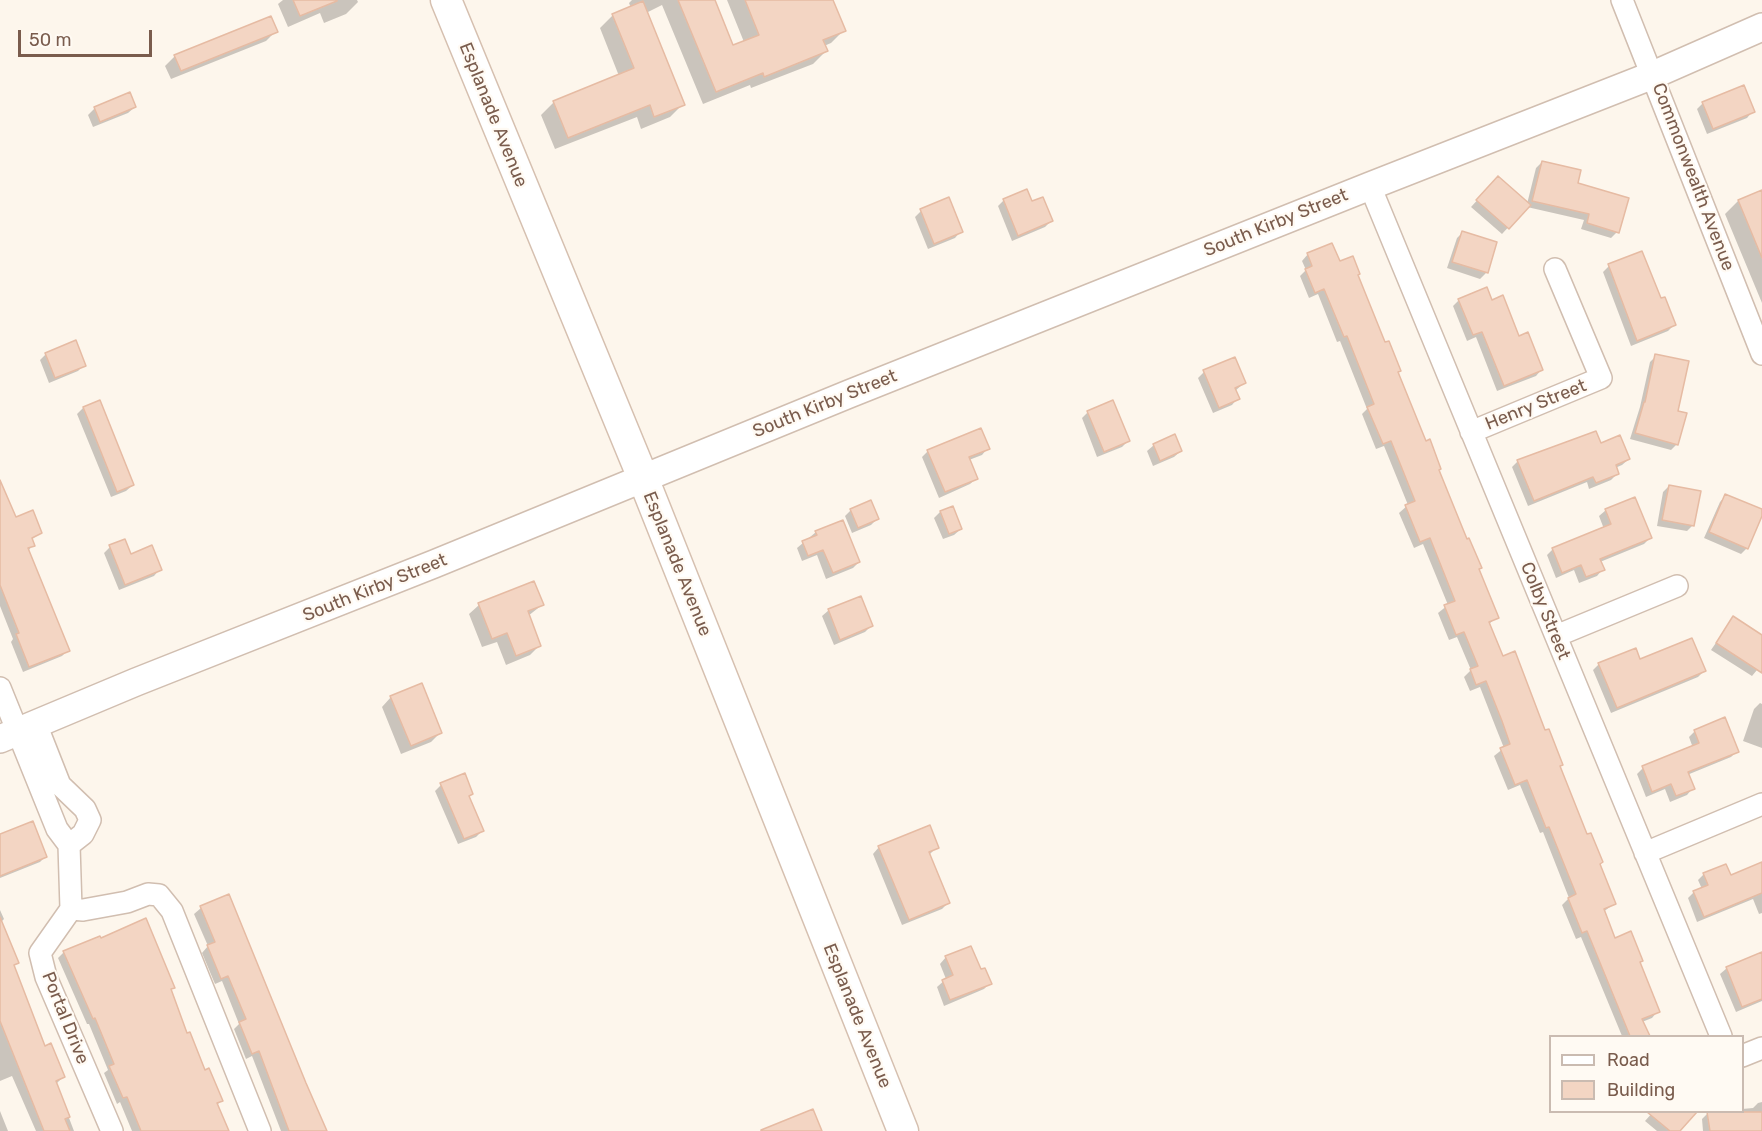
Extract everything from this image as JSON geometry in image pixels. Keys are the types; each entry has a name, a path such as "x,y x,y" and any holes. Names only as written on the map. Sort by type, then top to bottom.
{"main road":[{"name":"Esplanade Avenue","path":"446,0 643,478 903,1131"}],"street":[{"name":"Commonwealth Avenue","path":"1622,0 1762,354"},
{"name":"South Kirby Street","path":"18,731 1370,186 1653,75 1762,27"},
{"name":"Colby Street","path":"1370,186 1721,1035"},
{"name":"Henry Street","path":"1471,432 1601,378 1555,269"},
{"path":"1556,636 1677,586"},
{"path":"0,688 57,829 69,845 71,909 83,910 127,902 148,894 159,894 172,911 260,1131"},
{"path":"18,731 60,785 85,809 90,820 83,834 69,845"},
{"path":"1645,853 1762,804"},
{"name":"Portal Drive","path":"71,909 40,952 46,977 112,1131"},
{"path":"1744,1056 1762,1048"}],"building":[{"path":"293,0 337,0 337,1 300,16"},
{"path":"678,0 715,0 733,45 759,35 745,0 833,0 846,31 823,40 828,51 764,77 763,73 716,92"},
{"path":"643,1 685,105 654,117 650,105 568,138 553,101 634,68 612,14"},
{"path":"271,16 278,32 181,71 174,55"},
{"path":"1744,85 1755,112 1713,129 1702,102"},
{"path":"130,92 136,107 100,122 94,107"},
{"path":"1542,161 1581,170 1578,183 1629,198 1619,233 1587,223 1589,214 1532,201"},
{"path":"1498,176 1531,205 1509,229 1476,200"},
{"path":"1027,189 1032,201 1043,197 1053,221 1018,236 1003,199"},
{"path":"1762,190 1762,258 1738,200"},
{"path":"949,197 963,232 934,244 920,209"},
{"path":"1462,231 1497,242 1488,273 1452,262"},
{"path":"1332,243 1340,261 1353,256 1360,274 1358,275 1385,342 1389,341 1401,371 1398,372 1426,441 1430,439 1441,469 1439,470 1467,539 1469,538 1482,568 1479,569 1499,618 1489,622 1503,656 1515,651 1545,730 1549,729 1563,765 1560,766 1587,834 1591,833 1603,862 1600,864 1616,904 1604,909 1615,938 1631,931 1643,961 1640,962 1660,1012 1642,1019 1650,1035 1630,1035 1587,931 1582,933 1568,898 1576,894 1549,827 1546,828 1527,780 1515,785 1500,748 1510,744 1502,721 1486,681 1476,685 1470,669 1478,666 1464,632 1456,635 1444,605 1455,601 1430,538 1420,542 1405,505 1415,501 1391,441 1383,444 1367,407 1374,404 1347,336 1344,337 1324,289 1315,293 1305,269 1312,266 1307,253"},
{"path":"1642,251 1661,298 1665,297 1676,325 1637,341 1608,264"},
{"path":"1487,287 1492,300 1503,295 1519,336 1528,332 1543,370 1504,386 1482,332 1473,335 1458,299"},
{"path":"76,340 86,366 55,378 45,353"},
{"path":"1655,354 1689,361 1678,411 1687,413 1678,445 1635,433 1645,402"},
{"path":"1235,357 1246,383 1235,388 1240,399 1219,408 1203,370"},
{"path":"100,400 134,485 117,492 83,407"},
{"path":"1113,400 1130,441 1104,452 1087,411"},
{"path":"981,428 990,449 969,457 978,479 945,492 927,450"},
{"path":"1596,431 1601,443 1620,435 1630,459 1616,465 1619,474 1596,483 1593,477 1534,501 1517,460"},
{"path":"1175,434 1182,451 1160,461 1153,444"},
{"path":"0,480 16,517 33,510 42,533 32,538 35,546 28,548 70,651 29,667 16,634 19,633 0,585"},
{"path":"1669,485 1701,491 1694,526 1662,520"},
{"path":"1725,494 1762,509 1762,516 1748,549 1709,532"},
{"path":"1635,497 1652,538 1600,559 1605,570 1586,577 1581,565 1562,573 1552,548 1611,524 1605,509"},
{"path":"871,500 879,519 858,528 850,509"},
{"path":"953,506 962,529 949,534 940,511"},
{"path":"843,520 860,562 833,573 823,550 808,556 802,541 817,535 815,531"},
{"path":"125,539 131,554 152,545 162,570 125,585 109,545"},
{"path":"534,581 544,605 528,611 541,646 516,656 507,633 492,639 478,603"},
{"path":"861,596 873,626 840,640 828,609"},
{"path":"1733,616 1762,635 1762,673 1716,643"},
{"path":"1692,638 1706,671 1617,708 1598,663 1636,648 1640,659"},
{"path":"422,683 442,733 411,746 390,696"},
{"path":"1725,717 1739,752 1688,772 1695,789 1676,796 1671,784 1652,792 1642,766 1699,743 1694,730"},
{"path":"465,773 473,794 469,796 484,831 464,839 440,783"},
{"path":"33,821 47,857 0,876 0,834"},
{"path":"930,825 939,848 929,852 950,903 909,920 878,846"},
{"path":"1762,862 1762,893 1704,917 1693,891 1708,885 1703,873 1726,864 1731,875"},
{"path":"229,894 327,1131 289,1131 259,1051 252,1054 239,1022 246,1019 228,976 221,979 207,945 215,942 200,906"},
{"path":"0,917 19,963 14,965 45,1046 51,1043 65,1077 56,1081 70,1117 65,1119 70,1131 44,1131 0,1021"},
{"path":"146,918 175,988 171,989 187,1033 190,1032 205,1070 209,1068 223,1101 217,1103 229,1131 141,1131 127,1097 123,1098 109,1066 114,1064 63,951 100,936 101,938"},
{"path":"971,946 981,969 985,968 992,984 950,1000 942,980 953,975 945,956"},
{"path":"1762,952 1762,999 1742,1007 1726,967"},
{"path":"813,1109 822,1131 761,1131 761,1130"},
{"path":"1762,1112 1762,1131 1710,1131 1707,1113"},
{"path":"1648,1113 1696,1113 1680,1131 1670,1131"}]}
